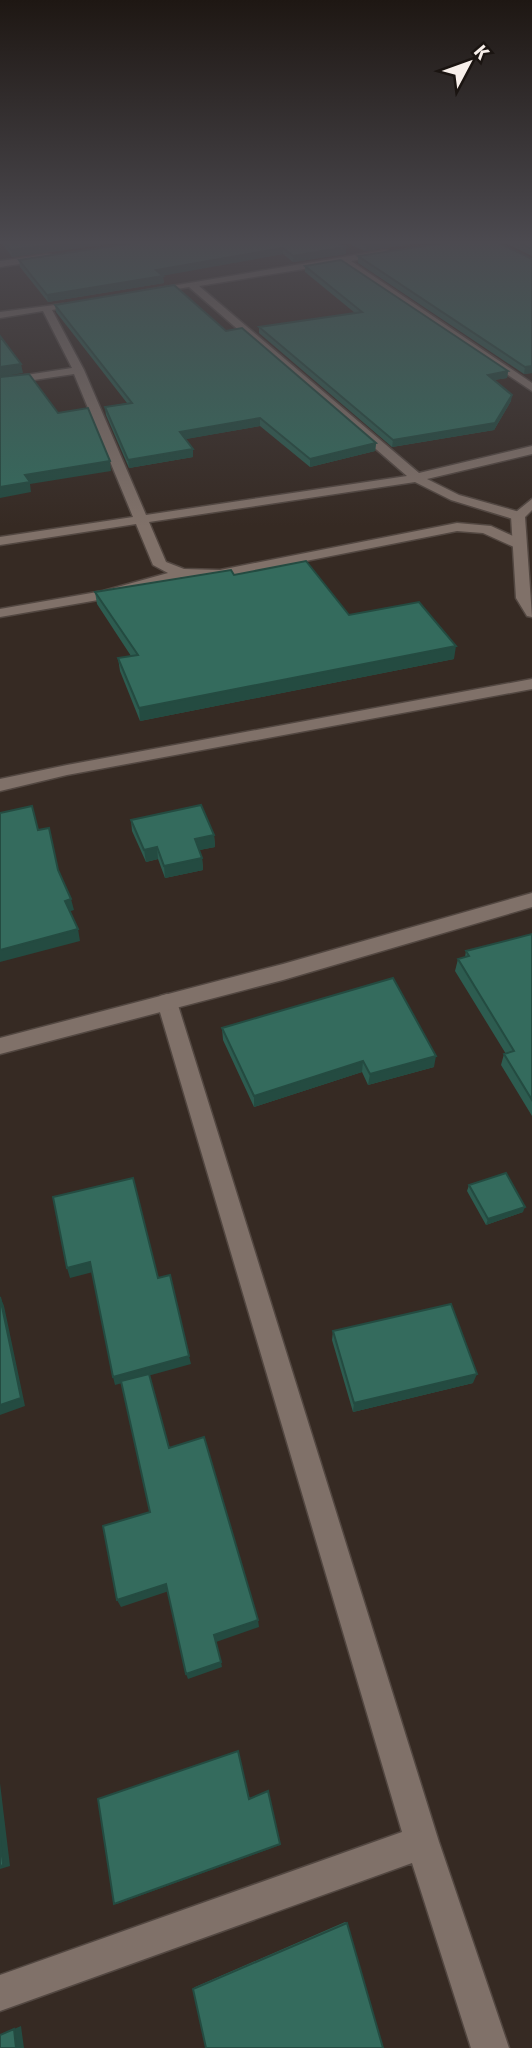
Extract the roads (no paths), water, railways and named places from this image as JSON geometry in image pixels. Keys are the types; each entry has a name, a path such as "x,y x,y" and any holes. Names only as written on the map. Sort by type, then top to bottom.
{"street":[{"path":"61,336 79,370 138,519 160,565 182,573"},
{"path":"252,336 401,463 415,478 438,492 518,516"},
{"path":"455,336 532,388"},
{"path":"0,382 79,370"},
{"path":"0,541 415,478 532,450"},
{"path":"532,503 518,516 523,598 532,613"},
{"path":"0,613 104,595 182,573 220,574 457,527 486,529 519,544"},
{"path":"0,785 67,770 532,684"},
{"path":"0,1046 283,972 532,900"},
{"path":"167,1002 422,1842 490,2048"},
{"path":"0,1993 422,1842"}]}
